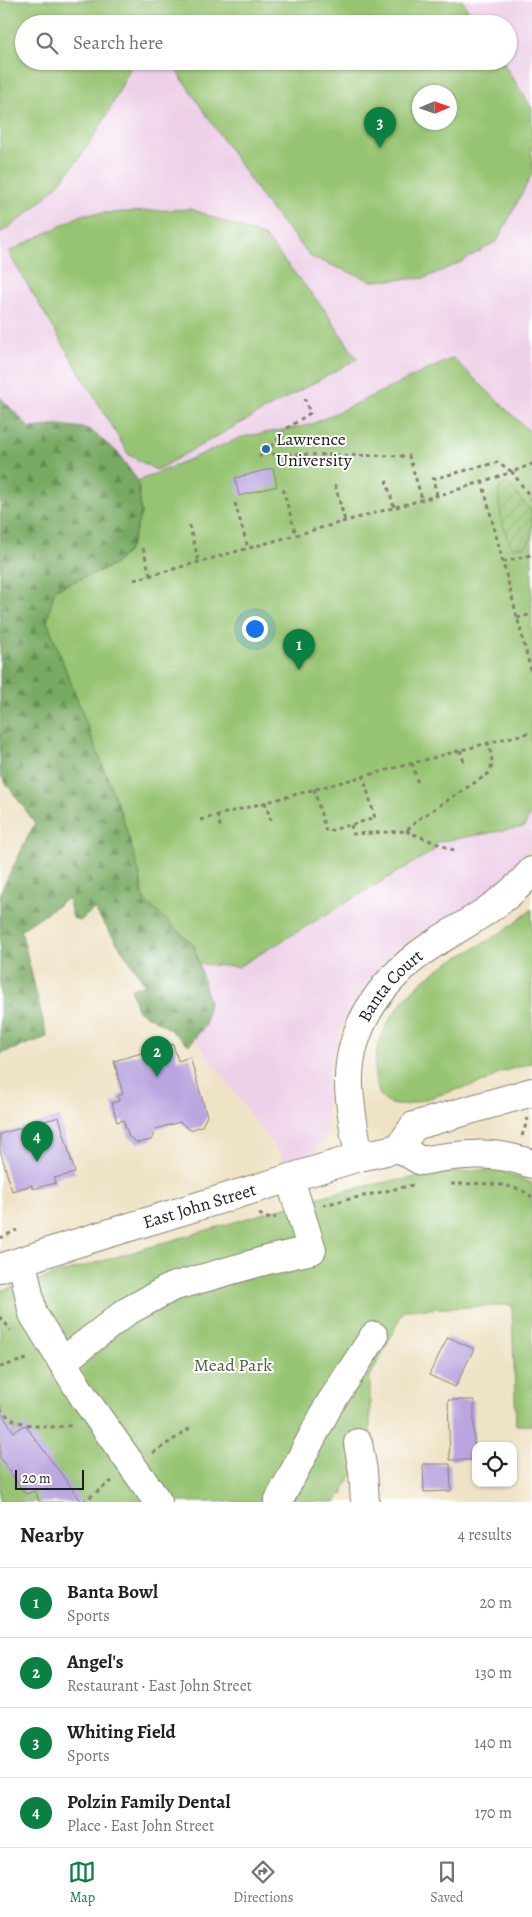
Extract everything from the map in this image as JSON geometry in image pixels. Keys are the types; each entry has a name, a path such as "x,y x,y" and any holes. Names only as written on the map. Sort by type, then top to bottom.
{"street":[{"name":"Banta Court","path":"359,1157 350,1108 350,1063 357,1034 374,999 397,972 418,954 489,910 512,892 532,871"},
{"path":"526,1154 514,1158 489,1154 468,1154 421,1161 399,1148 414,1126 531,1103"},
{"name":"East John Street","path":"11,1264 359,1157 399,1148"},
{"path":"62,1362 126,1312 172,1287 271,1259 312,1250 290,1179"},
{"path":"11,1264 33,1314 62,1362 85,1399 158,1502"},
{"path":"278,1502 329,1405 374,1336"},
{"path":"358,1443 363,1471 365,1502"}],"path":[{"path":"259,458 286,429 310,414 305,399"},
{"path":"264,454 408,456 422,500"},
{"path":"437,495 433,479 498,462 512,472 532,499"},
{"path":"134,580 422,500 532,464"},
{"path":"386,480 394,507"},
{"path":"482,481 532,676"},
{"path":"335,485 345,521"},
{"path":"283,489 296,534"},
{"path":"235,503 248,548"},
{"path":"189,525 199,562"},
{"path":"142,548 150,575"},
{"path":"502,562 530,555 532,552"},
{"path":"517,618 532,614"},
{"path":"200,820 488,742 532,732"},
{"path":"406,831 420,818 488,774 492,769 492,765 488,742"},
{"path":"460,750 464,762"},
{"path":"412,763 418,784"},
{"path":"314,789 326,832 375,818 363,776"},
{"path":"266,802 272,824"},
{"path":"217,815 221,829"},
{"path":"351,825 353,834 406,831 458,852"},
{"path":"526,1154 531,1103"},
{"path":"444,1184 505,1186 527,1193 532,1198"},
{"path":"270,1219 345,1199 416,1185"},
{"path":"0,1238 17,1230"},
{"path":"0,1367 34,1357"},
{"path":"0,1408 6,1416 20,1422 47,1426 65,1426 81,1423"},
{"path":"147,1458 192,1427"},
{"path":"83,1502 119,1476"}],"shaded area":[{"name":"Lawrence University","path":"0,0 532,0 532,846 509,876 491,891 466,907 417,934 383,963 363,989 348,1014 338,1038 328,1073 325,1135 321,1145 313,1152 285,1161 0,775"}],"green space":[{"path":"0,0 462,0 471,15 15,15 15,70 129,70 109,111 79,158 44,199 0,233"},
{"path":"176,70 508,70 532,108 532,174 497,241 461,262 425,278 372,281 311,257 265,202"},
{"path":"191,209 265,237 324,309 357,359 156,470 129,455 8,252 84,214"},
{"path":"453,358 532,434 532,810 524,827 437,842 433,851 238,967 199,964 194,945 144,900 139,871 47,621 55,589 112,566 127,552 141,513 138,481 242,437 310,425"},
{"path":"0,397 30,428 62,425 89,429 117,452 138,481 141,513 127,552 112,566 55,589 47,621 121,813 139,871 144,900 194,945 209,1002 205,1026 189,1045 165,1026 137,1010 131,989 145,984 94,909 80,921 73,918 68,898 21,930 47,1037 0,1054 0,893 35,823 0,775"},
{"path":"508,483 532,513 532,537 525,546 514,548 504,529 499,500 500,487"},
{"path":"532,909 532,1063 501,1072 487,1081 405,1105 395,1105 384,1100 377,1087 375,1071 376,1054 381,1037 399,1006 410,993 436,971 502,932"},
{"name":"Mead Park","path":"485,1170 501,1171 532,1183 532,1425 516,1425 512,1305 404,1310 370,1377 370,1448 344,1488 344,1494 340,1495 335,1502 0,1502 0,1291 330,1194 407,1179"}],"building":[{"path":"273,468 277,486 239,496 235,478"},
{"path":"173,1044 178,1061 190,1057 207,1116 202,1126 190,1130 180,1122 156,1129 151,1140 138,1143 129,1137 123,1120 117,1122 112,1103 119,1101 118,1096 123,1094 114,1061"},
{"path":"59,1117 75,1173 54,1178 56,1183 32,1189 32,1185 12,1191 0,1150 0,1134"},
{"path":"448,1337 474,1349 455,1387 429,1375"},
{"path":"448,1400 474,1400 472,1460 450,1460"},
{"path":"0,1411 14,1432 25,1425 82,1502 39,1502 36,1491 25,1494 0,1457"},
{"path":"423,1464 450,1464 451,1491 424,1492"}],"place":[{"name":"Whiting Field","path":"380,148"},
{"name":"Lawrence University","path":"266,449"},
{"name":"Banta Bowl","path":"299,670"},
{"name":"Angel's","path":"157,1077"},
{"name":"Polzin Family Dental","path":"37,1162"}]}
